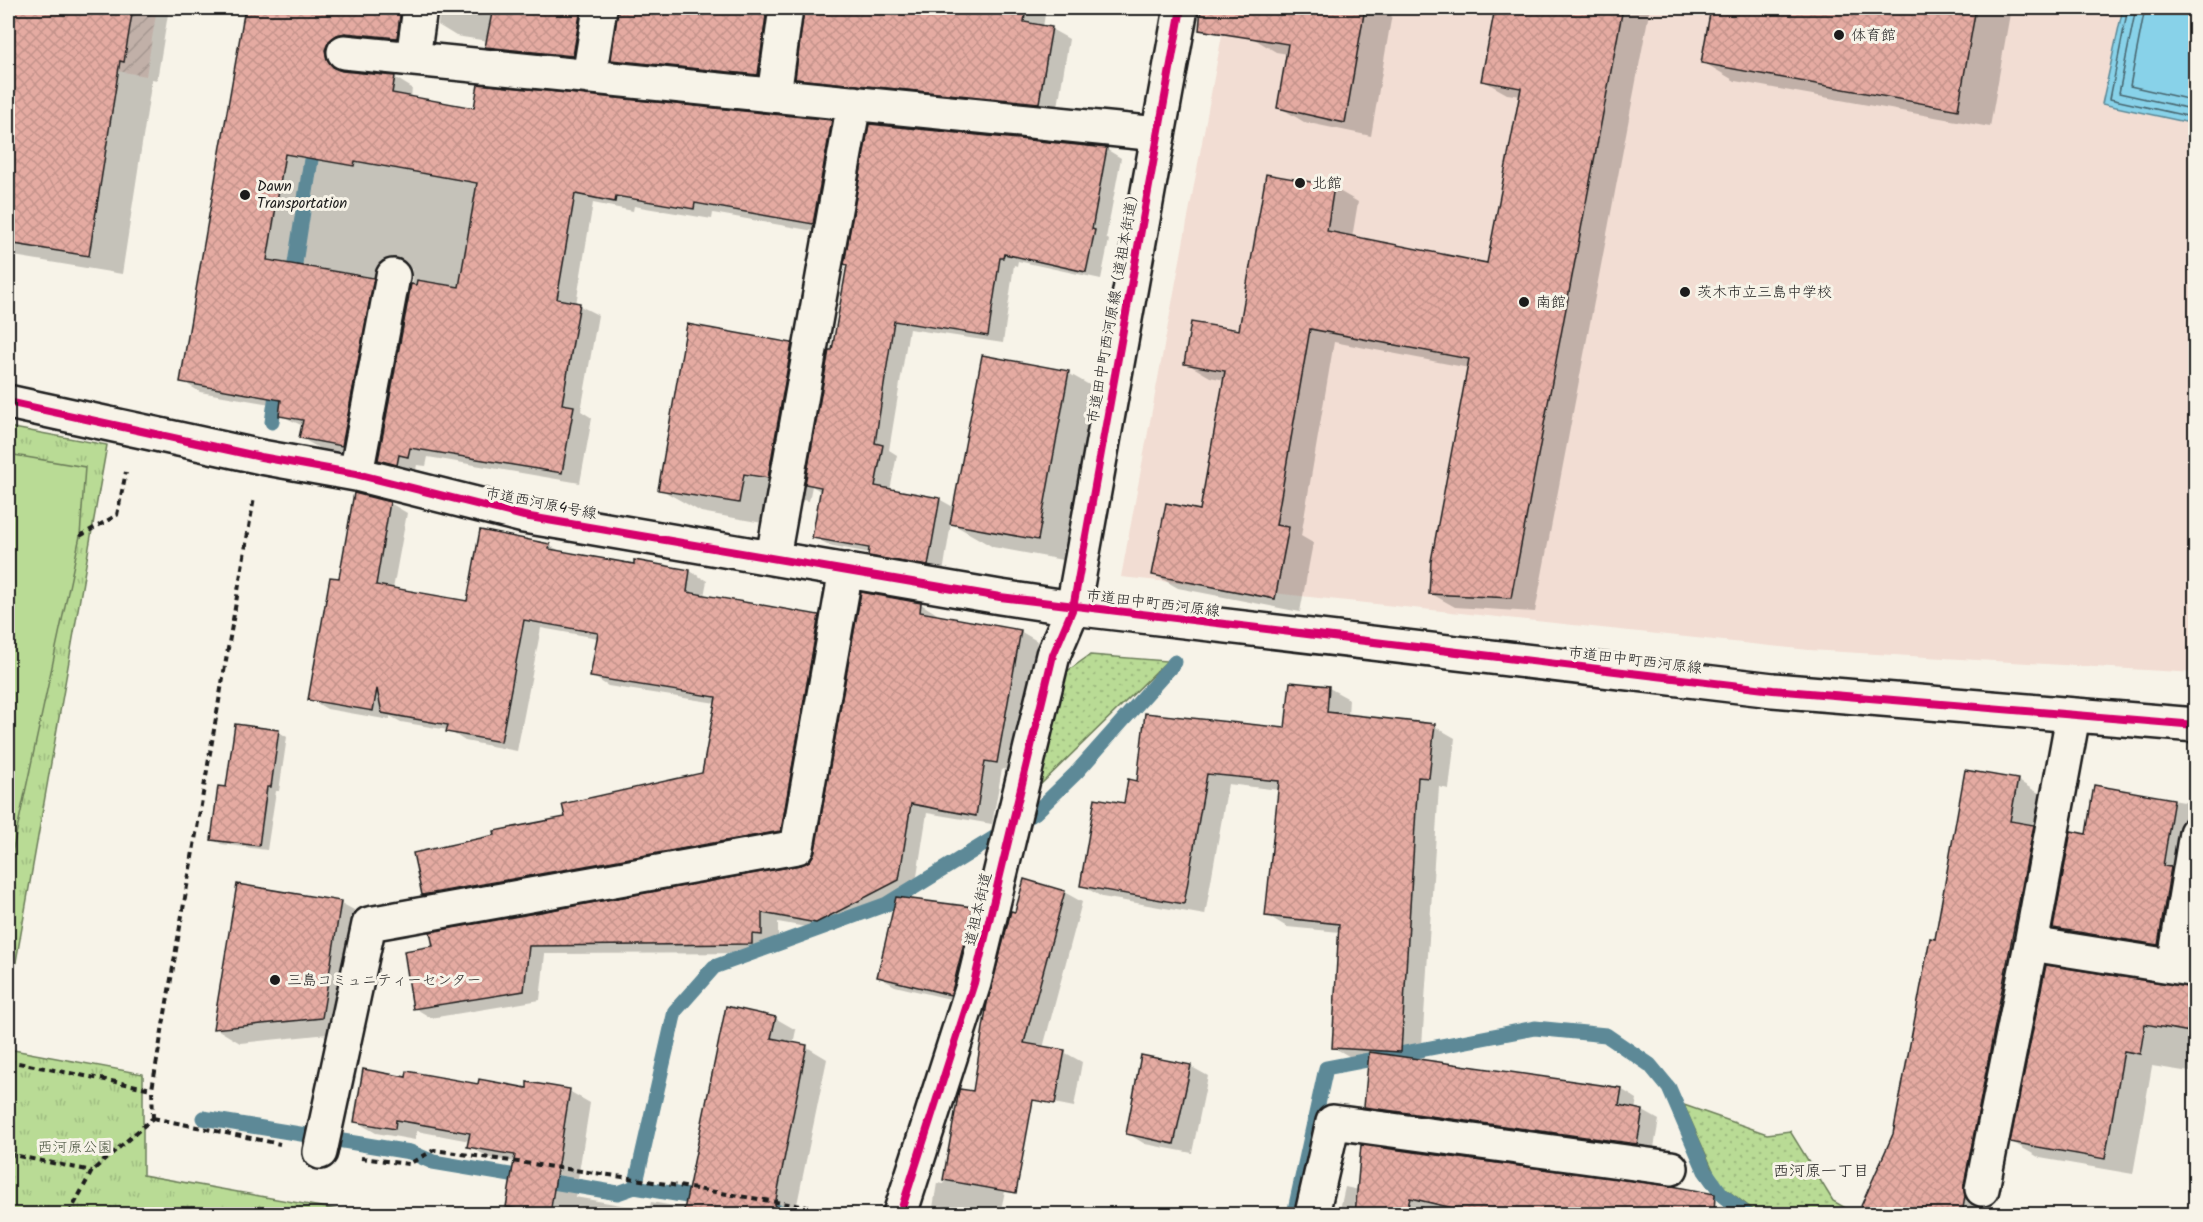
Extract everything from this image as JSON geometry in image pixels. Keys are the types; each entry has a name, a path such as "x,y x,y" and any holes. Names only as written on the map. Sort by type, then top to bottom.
{"street":[{"path":"412,58 420,8"},
{"path":"589,76 600,8"},
{"path":"774,95 786,8"},
{"name":"市道田中町西河原線（道祖本街道）","path":"1073,608 1181,8"},
{"path":"344,52 1158,134"},
{"path":"773,557 854,103"},
{"path":"356,474 393,276"},
{"name":"市道西河原4号線","path":"8,402 261,457 356,474 524,516 1073,608"},
{"path":"320,1152 369,924 797,847 846,570"},
{"name":"市道田中町西河原線","path":"1073,608 1773,690 2196,725"},
{"name":"道祖本街道","path":"900,1215 974,984 1053,655 1073,608"},
{"path":"1982,1189 2031,944 2073,716"},
{"path":"2031,944 2185,968 2196,833"},
{"path":"1311,1215 1333,1122 1671,1168"}],"path":[{"path":"80,536 117,515 135,430"},
{"path":"153,1118 152,1089 261,457"},
{"path":"8,1061 152,1089"},
{"path":"153,1118 320,1152 409,1164 434,1150 623,1177 850,1215"},
{"path":"69,1215 92,1171 153,1118"},
{"path":"8,1154 92,1171"}],"shaded area":[{"path":"8,8 157,8 146,76 8,52"},
{"name":"茨木市立三島中学校","path":"1227,8 2195,8 2195,673 1809,650 1121,577"}],"green space":[{"path":"8,427 107,445 8,1007"},
{"path":"8,454 85,467 80,536 8,872"},
{"path":"1090,655 1167,661 1039,786 1059,677"},
{"name":"西河原公園","path":"8,1049 143,1074 143,1175 360,1214 8,1214"},
{"path":"1684,1105 1767,1134 1790,1131 1833,1201 1856,1214 1759,1214 1719,1184"}],"water":[{"path":"2123,8 2195,8 2195,124 2102,104"}],"building":[{"path":"8,8 133,8 124,62 120,61 89,256 8,243"},
{"path":"245,8 401,8 397,38 345,33 329,41 325,50 327,59 334,68 342,71 395,76 392,93 474,108 478,84 832,120 813,224 695,203 694,209 616,196 615,202 575,194 557,299 580,303 562,404 574,406 562,473 410,448 408,457 399,455 397,465 378,460 411,284 416,285 417,280 459,287 477,183 355,161 354,166 285,154 267,260 374,278 342,446 299,438 303,420 279,416 281,400 180,382"},
{"path":"493,8 581,8 573,56 485,47"},
{"path":"618,8 767,8 758,75 611,60"},
{"path":"804,8 1026,8 1024,22 1052,27 1039,103 795,79"},
{"path":"1201,8 1365,8 1345,123 1277,108 1288,44 1199,30"},
{"path":"1495,8 1623,8 1511,598 1429,594 1431,561 1469,359 1310,329 1276,525 1289,527 1275,599 1152,575 1166,503 1200,510 1225,371 1184,364 1191,322 1239,330 1266,174 1334,186 1327,231 1487,263 1521,88 1481,81"},
{"name":"体育館","path":"1711,8 1976,8 1958,110 1701,63"},
{"path":"869,124 1107,148 1092,229 1095,230 1086,272 1004,254 1003,258 1000,258 988,336 894,321 875,443 883,445 875,486 940,498 928,566 868,556 869,548 812,538 821,487 805,484 829,350 832,350 847,265 844,264"},
{"path":"687,324 792,343 768,478 744,474 739,503 658,490"},
{"path":"982,355 1069,371 1038,540 950,524"},
{"path":"354,493 390,502 376,585 467,601 480,530 550,544 549,549 634,564 634,560 690,570 687,592 819,615 781,831 422,895 413,853 495,835 494,831 565,817 562,804 702,773 716,697 590,677 598,633 524,620 501,742 446,732 448,725 382,713 377,689 373,711 308,700 330,577 339,578"},
{"path":"861,592 921,603 920,612 1021,630 997,763 985,761 976,816 911,804 899,880 816,923 762,913 762,935 752,934 752,944 529,946 524,991 413,1009 404,951 433,946 430,932 800,865 810,861 815,850"},
{"path":"1290,682 1329,686 1327,712 1435,724 1429,778 1418,777 1401,1052 1332,1048 1339,924 1265,916 1279,781 1207,774 1184,904 1080,886 1095,798 1124,803 1128,779 1137,781 1145,713 1285,728"},
{"path":"235,724 279,730 271,787 267,787 259,846 211,840 218,786 226,787"},
{"path":"1965,770 2018,779 2010,821 2034,825 1964,1185 1962,1215 1857,1215 1893,1134 1930,938 1935,939"},
{"path":"2094,785 2174,799 2163,866 2171,867 2158,945 2053,928 2071,831 2086,834"},
{"path":"1024,879 1065,891 1024,1043 1065,1050 1055,1104 1033,1100 1016,1193 943,1180 959,1090 973,1091 987,1003 1011,911 1015,912"},
{"name":"三島コミュニティーセンター","path":"237,884 341,901 322,1018 213,1029"},
{"path":"896,897 973,907 951,995 877,977"},
{"path":"2046,965 2196,988 2196,1033 2145,1024 2140,1054 2124,1051 2105,1159 2010,1142"},
{"path":"726,1006 776,1017 771,1038 807,1045 773,1215 683,1215"},
{"path":"1369,1052 1622,1088 1619,1105 1643,1110 1637,1144 1364,1107"},
{"path":"1141,1055 1191,1065 1174,1144 1126,1134"},
{"path":"363,1069 406,1077 407,1071 478,1084 479,1079 527,1088 527,1082 570,1089 550,1214 506,1207 515,1155 467,1147 470,1133 396,1120 395,1129 354,1122"},
{"path":"1361,1145 1672,1186 1715,1194 1714,1215 1482,1215 1410,1198 1406,1215 1355,1215"}],"waterway":[{"path":"325,78 338,8"},
{"path":"292,283 314,140"},
{"path":"272,422 278,381"},
{"path":"635,1187 675,1011 714,967 887,904 1036,812 1076,773 1175,662"},
{"path":"1294,1214 1326,1068 1535,1028 1606,1035 1650,1065 1669,1088 1705,1171 1722,1195 1746,1214"},
{"path":"203,1118 410,1152 433,1162 618,1193 635,1187 705,1199"},
{"path":"755,1208 791,1214"}],"cycle path":[{"path":"900,1214 974,983 1053,655 1073,608 1181,8"},
{"path":"8,402 261,457 356,474 524,516 1000,597 1773,690 2196,725"}],"place":[{"name":"体育館","path":"1839,35"},
{"name":"北館","path":"1300,183"},
{"name":"Dawn Transportation","path":"245,195"},
{"name":"茨木市立三島中学校","path":"1685,292"},
{"name":"南館","path":"1524,302"},
{"name":"三島コミュニティーセンター","path":"275,980"}],"district":[{"name":"西河原一丁目","path":"1821,1170"}]}
